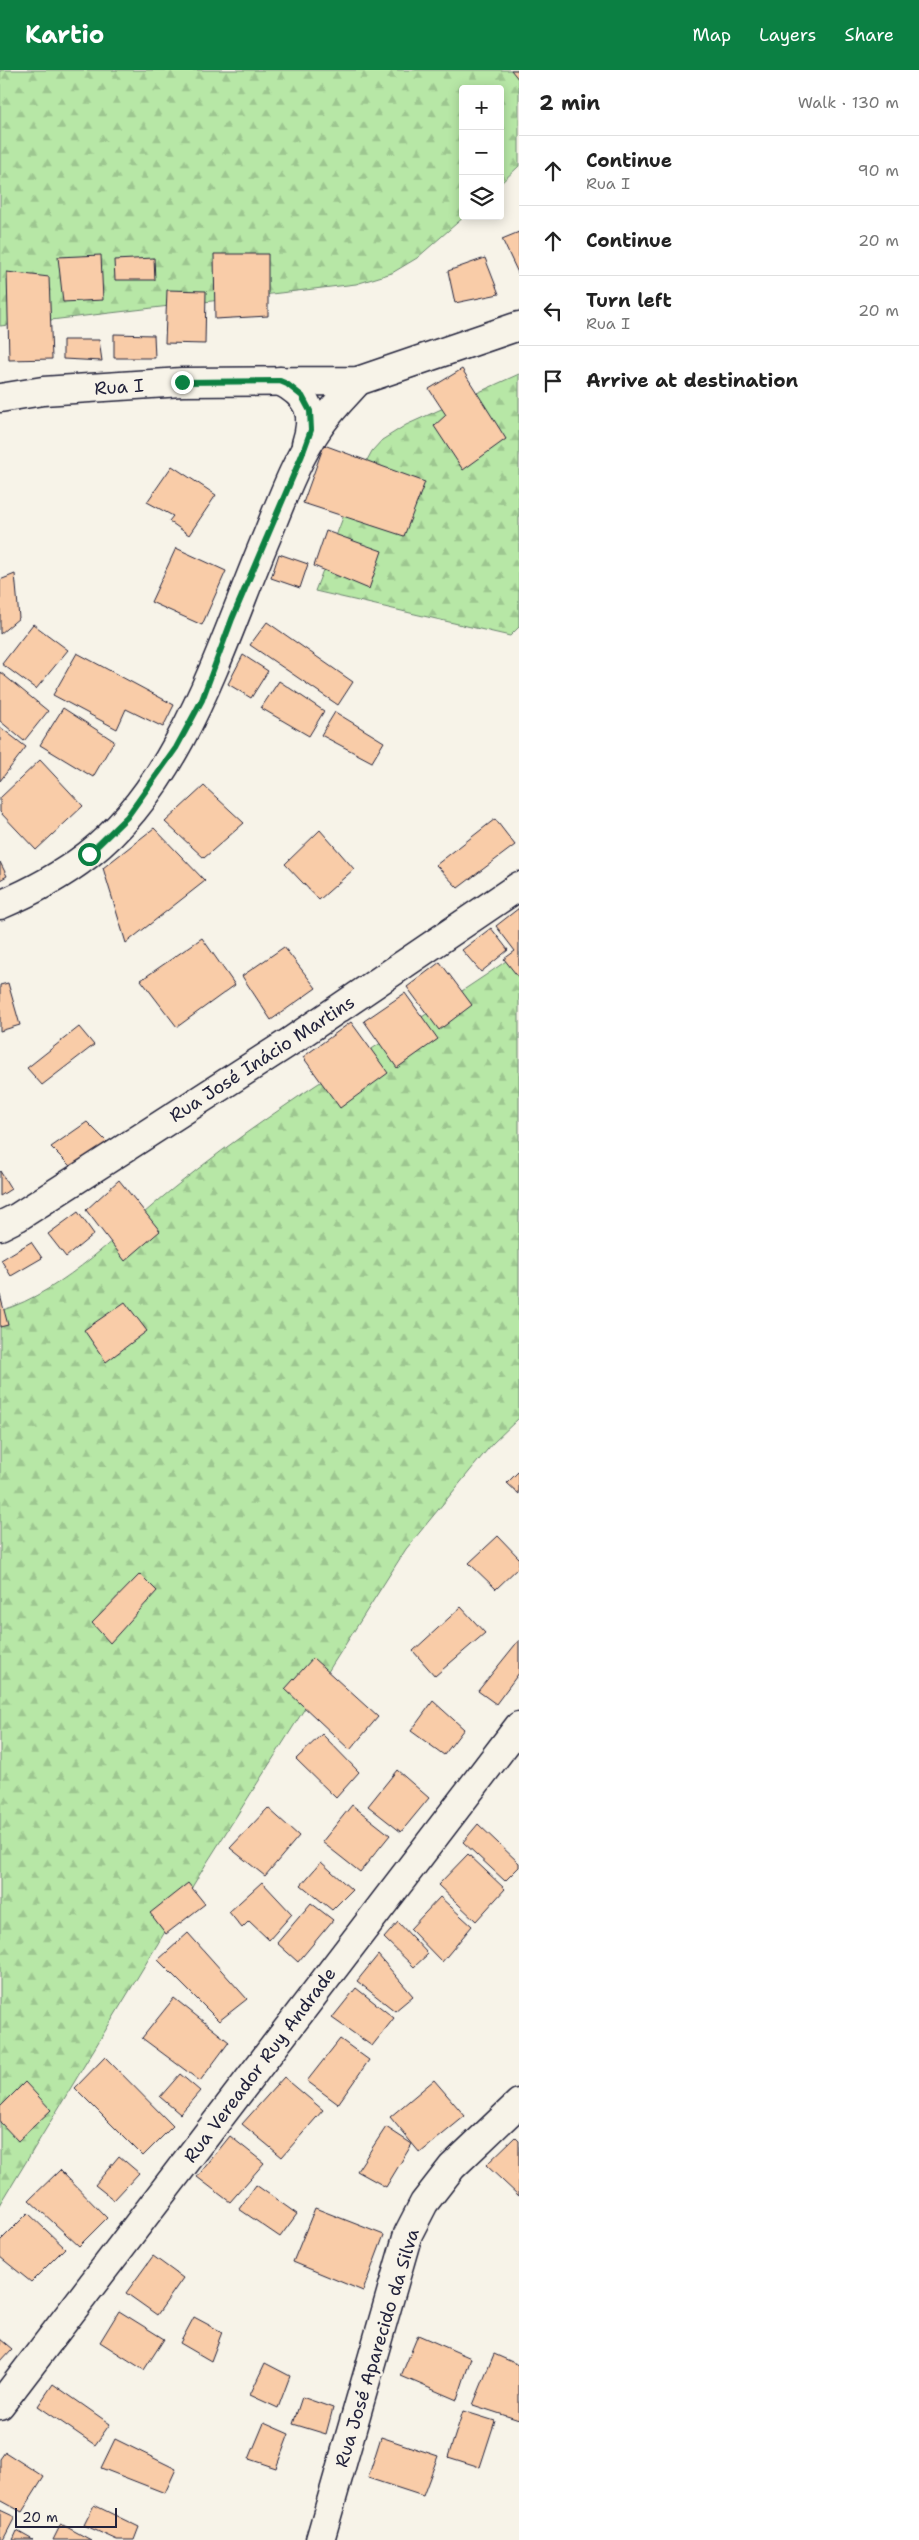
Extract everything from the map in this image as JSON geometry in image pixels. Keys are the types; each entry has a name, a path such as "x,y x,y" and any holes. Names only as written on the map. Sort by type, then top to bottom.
{"street":[{"name":"Rua I","path":"0,398 43,391 182,382 358,381 519,326"},
{"path":"0,905 31,892 89,854 127,817 157,778 202,700 232,619 311,430 310,411 302,396 280,381"},
{"path":"302,455 319,427 358,381"},
{"name":"Rua José Inácio Martins","path":"0,1226 18,1217 288,1043 519,886"},
{"name":"Rua Vereador Ruy Andrade","path":"0,2405 519,1726"},
{"name":"Rua José Aparecido da Silva","path":"320,2540 408,2234 424,2203 452,2167 519,2103"}],"green space":[{"path":"0,70 519,70 519,166 504,180 504,85 459,85 460,220 417,258 392,273 356,284 0,326"},
{"path":"519,374 519,627 510,636 315,591 360,473 372,451 382,440 406,425"},
{"path":"519,952 519,1418 492,1444 406,1549 206,1864 0,2205 0,1311 24,1302 70,1274 175,1187 245,1134 331,1075"}],"building":[{"path":"511,70 519,70 519,80"},
{"path":"519,232 519,275 502,239"},
{"path":"214,254 268,254 268,316 215,319"},
{"path":"101,255 103,300 63,302 58,257"},
{"path":"154,258 155,280 115,280 114,260"},
{"path":"485,258 499,294 455,303 448,271"},
{"path":"7,272 49,277 52,359 9,360"},
{"path":"167,290 206,291 205,344 165,343"},
{"path":"114,334 154,335 155,358 114,358"},
{"path":"63,340 99,340 102,361 63,359"},
{"path":"462,369 506,439 463,470 434,426 446,415 429,389"},
{"path":"324,445 425,482 404,536 303,503"},
{"path":"172,466 216,495 189,535 169,521 173,516 147,502"},
{"path":"326,531 382,551 369,589 314,566"},
{"path":"176,548 226,571 202,625 151,602"},
{"path":"279,554 308,564 300,588 271,578"},
{"path":"15,574 19,618 0,634 0,580"},
{"path":"267,622 353,682 338,705 250,645"},
{"path":"33,624 68,650 36,689 2,664"},
{"path":"77,653 174,705 163,727 126,709 117,729 53,695"},
{"path":"243,655 268,671 251,698 228,684"},
{"path":"0,672 48,711 24,741 0,721"},
{"path":"279,681 324,711 309,736 261,708"},
{"path":"63,708 114,741 93,777 40,745"},
{"path":"335,712 384,742 372,762 321,735"},
{"path":"0,727 26,747 0,781"},
{"path":"40,760 83,806 36,850 0,812 0,798"},
{"path":"204,786 244,823 204,858 165,822"},
{"path":"495,819 515,845 458,888 436,865"},
{"path":"154,828 205,881 126,943 103,868"},
{"path":"320,830 354,869 319,900 285,864"},
{"path":"0,862 7,876 0,880"},
{"path":"519,908 519,978 504,959 515,951 496,926"},
{"path":"491,928 508,950 481,972 462,950"},
{"path":"202,938 235,985 177,1027 141,980"},
{"path":"284,947 316,988 271,1020 242,976"},
{"path":"440,962 472,1005 439,1030 407,987"},
{"path":"8,983 20,1025 0,1031 0,985"},
{"path":"405,993 438,1039 397,1068 364,1021"},
{"path":"351,1022 388,1073 340,1108 303,1057"},
{"path":"79,1027 94,1045 42,1085 27,1068"},
{"path":"87,1122 107,1142 72,1168 51,1147"},
{"path":"0,1171 11,1189 0,1196"},
{"path":"119,1180 160,1231 125,1261 86,1210"},
{"path":"78,1212 94,1234 66,1257 48,1234"},
{"path":"31,1242 42,1258 11,1276 1,1260"},
{"path":"0,1295 8,1325 0,1327"},
{"path":"125,1302 147,1331 106,1362 84,1330"},
{"path":"519,1471 519,1494 507,1483"},
{"path":"498,1536 519,1558 519,1567 496,1589 469,1563"},
{"path":"140,1574 157,1591 110,1643 92,1623"},
{"path":"461,1607 485,1633 435,1676 413,1651"},
{"path":"519,1640 519,1673 496,1704 478,1691"},
{"path":"313,1658 378,1717 350,1750 285,1689"},
{"path":"433,1701 464,1729 444,1755 411,1731"},
{"path":"322,1734 359,1772 336,1798 296,1759"},
{"path":"397,1770 429,1798 401,1832 368,1806"},
{"path":"352,1805 390,1835 360,1872 322,1842"},
{"path":"268,1808 299,1836 265,1876 230,1848"},
{"path":"478,1824 519,1863 519,1867 505,1881 463,1842"},
{"path":"468,1854 505,1889 476,1921 438,1885"},
{"path":"321,1862 352,1890 332,1910 301,1885"},
{"path":"262,1882 292,1914 269,1940 249,1921 242,1928 229,1912"},
{"path":"188,1883 205,1904 166,1934 150,1913"},
{"path":"440,1897 472,1926 442,1962 410,1929"},
{"path":"311,1903 333,1920 298,1962 277,1943"},
{"path":"398,1922 428,1954 414,1967 384,1938"},
{"path":"188,1933 247,1999 219,2021 158,1960"},
{"path":"378,1955 413,1996 395,2011 357,1981"},
{"path":"356,1988 394,2018 372,2046 332,2018"},
{"path":"174,1998 229,2042 200,2081 142,2038"},
{"path":"340,2039 369,2060 338,2104 307,2081"},
{"path":"105,2057 173,2126 143,2156 75,2088"},
{"path":"180,2074 200,2091 180,2114 160,2097"},
{"path":"284,2077 323,2110 282,2157 242,2124"},
{"path":"434,2080 465,2116 420,2153 390,2117"},
{"path":"25,2082 51,2110 18,2141 0,2122 0,2107"},
{"path":"386,2127 412,2144 386,2187 357,2171"},
{"path":"230,2136 264,2163 230,2202 197,2177"},
{"path":"515,2137 519,2141 519,2196 486,2165"},
{"path":"119,2156 139,2173 114,2200 95,2185"},
{"path":"60,2170 107,2218 79,2246 29,2200"},
{"path":"256,2185 297,2214 280,2237 239,2209"},
{"path":"315,2208 384,2235 363,2291 293,2262"},
{"path":"28,2213 65,2248 31,2282 0,2257 0,2241"},
{"path":"153,2256 183,2278 157,2315 126,2293"},
{"path":"119,2311 164,2339 144,2370 100,2342"},
{"path":"194,2317 222,2332 211,2361 180,2343"},
{"path":"418,2335 471,2358 457,2400 401,2376"},
{"path":"0,2339 12,2349 0,2362"},
{"path":"494,2354 519,2365 519,2420 473,2405"},
{"path":"265,2363 290,2376 278,2408 250,2395"},
{"path":"53,2384 110,2424 95,2445 38,2406"},
{"path":"302,2397 333,2408 326,2434 293,2424"},
{"path":"463,2411 495,2421 480,2467 448,2457"},
{"path":"264,2423 289,2434 276,2468 249,2459"},
{"path":"381,2437 438,2456 423,2496 368,2478"},
{"path":"115,2439 176,2469 165,2493 101,2468"},
{"path":"5,2452 44,2477 22,2512 0,2500 0,2459"},
{"path":"94,2505 139,2527 134,2540 117,2540 84,2525"},
{"path":"0,2510 15,2517 3,2540 0,2540"},
{"path":"61,2524 91,2540 53,2540"},
{"path":"17,2531 33,2540 13,2540"}],"route":[{"path":"89,854 127,817 157,778 202,700 232,619 311,430 310,411 307,403 302,396 280,381 182,382"}]}
